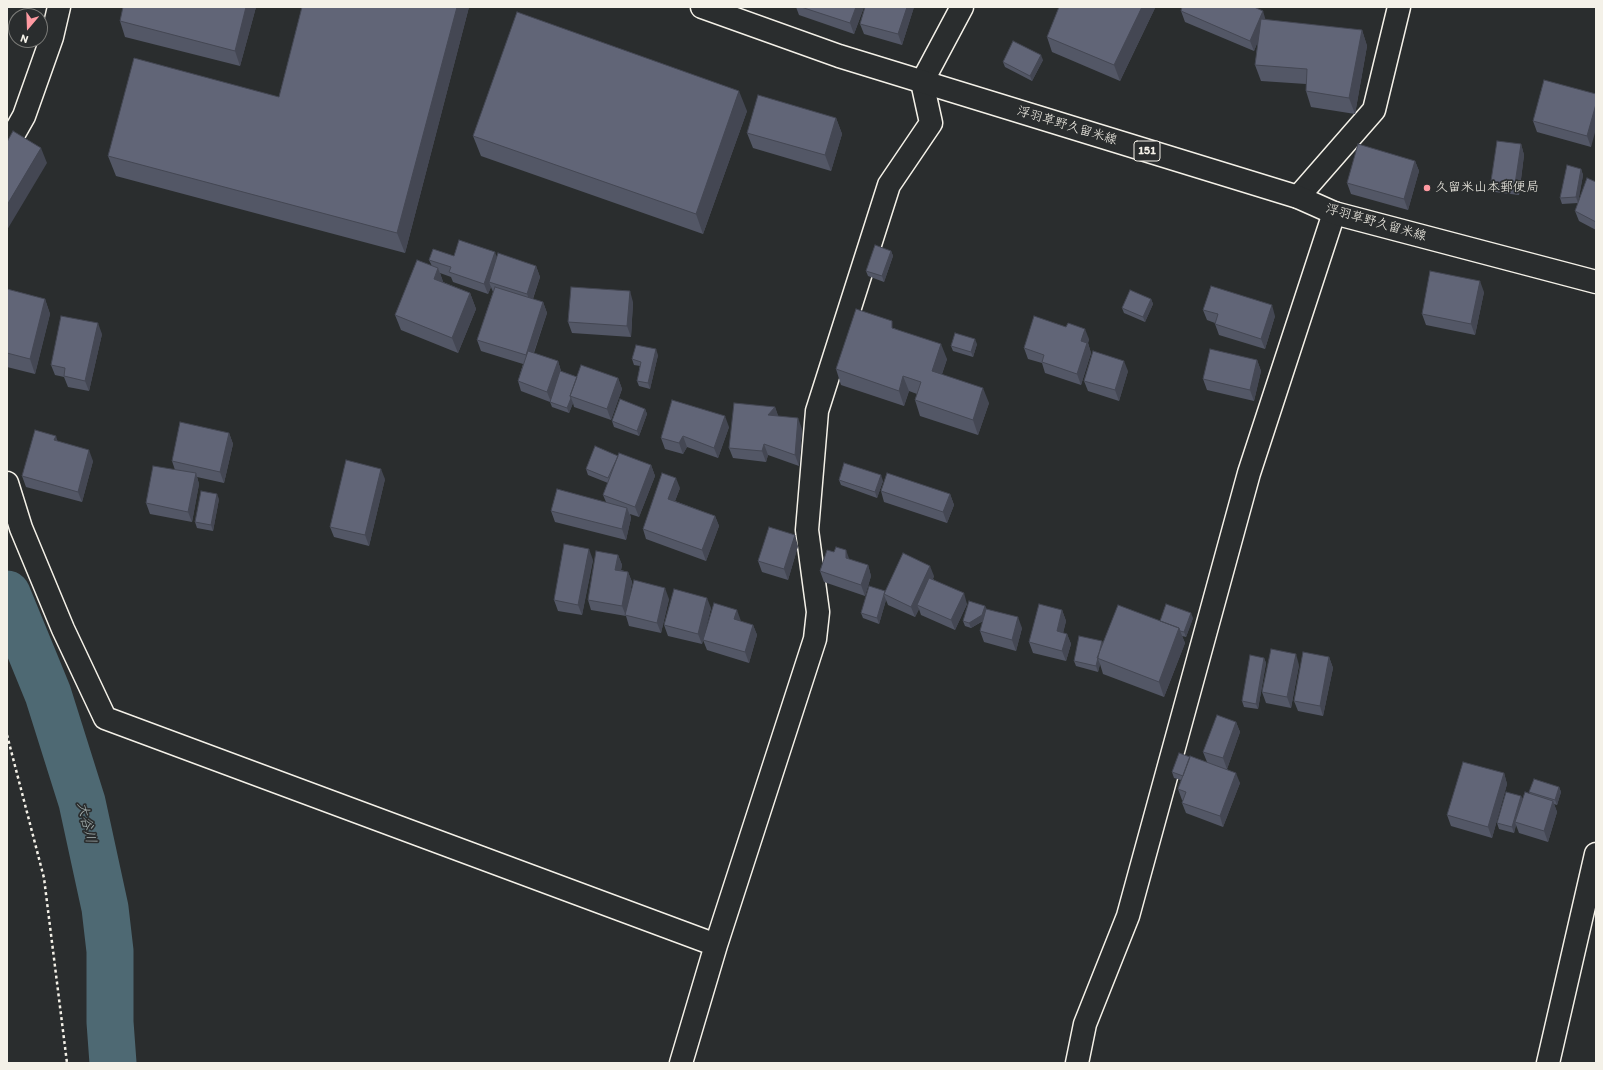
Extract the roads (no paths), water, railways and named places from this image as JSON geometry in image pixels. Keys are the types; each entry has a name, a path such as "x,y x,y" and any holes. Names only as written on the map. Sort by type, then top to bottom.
{"street":[{"path":"7,146 24,116 52,37 59,7"},
{"name":"浮羽草野久留米線","path":"702,7 839,56 1298,197 1334,213 1596,282"},
{"path":"681,1063 716,945 815,639 818,612 807,530 817,411 889,185 931,123 922,82 962,7"},
{"path":"1298,197 1374,110 1400,7"},
{"path":"1077,1063 1085,1024 1128,916 1249,473 1334,213"},
{"path":"7,483 21,528 63,629 105,718 716,945"},
{"path":"1548,1063 1596,854"}],"waterway":[{"name":"大谷川","path":"7,594 48,694 82,802 105,908 110,951 110,1022 113,1063"}],"place":[{"name":"久留米山本郵便局","path":"1427,188"}]}
